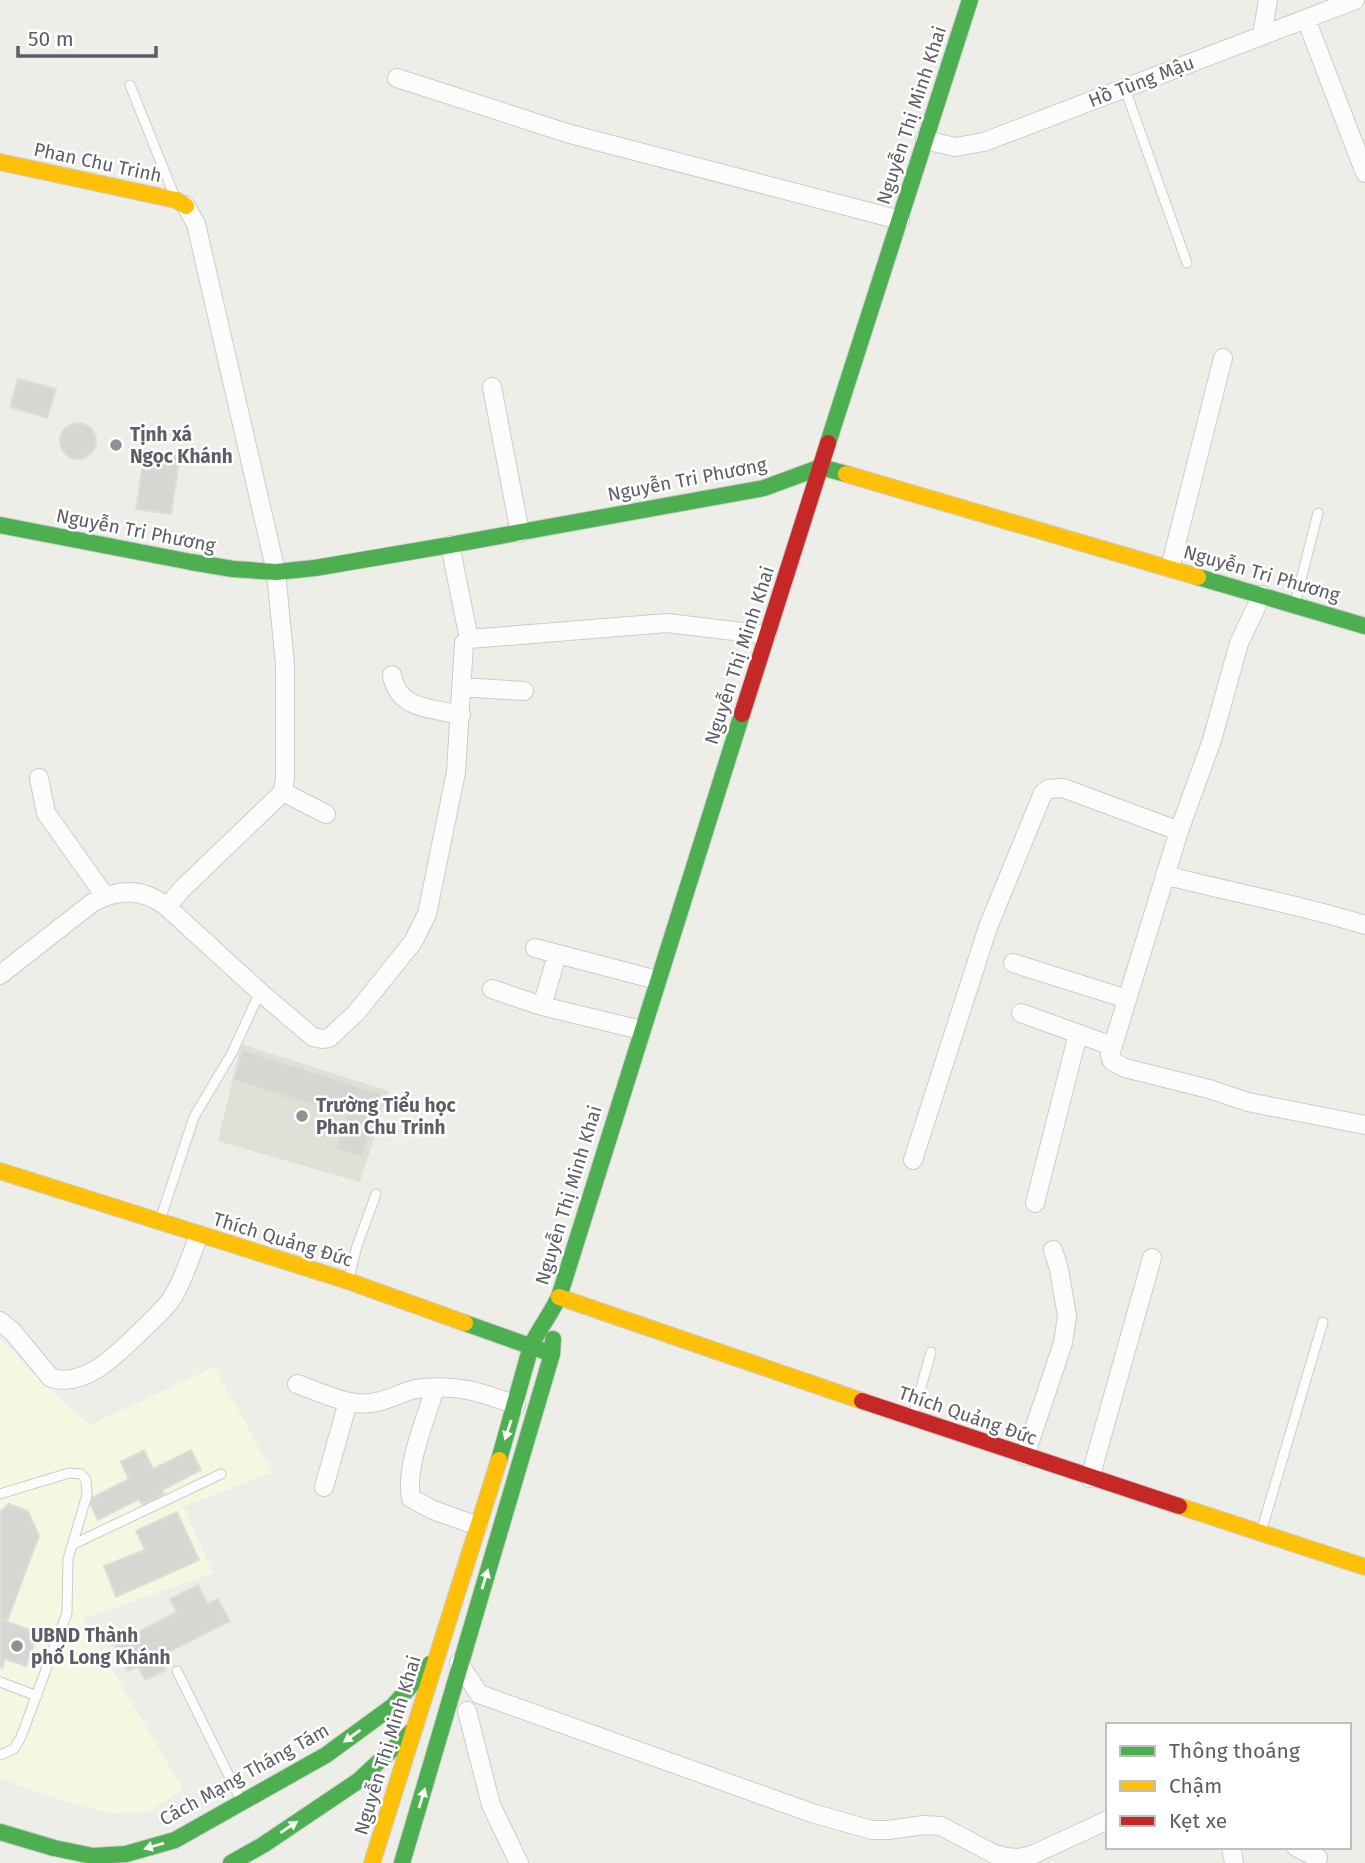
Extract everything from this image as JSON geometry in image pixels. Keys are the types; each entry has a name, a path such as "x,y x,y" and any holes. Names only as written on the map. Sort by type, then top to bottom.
{"street":[{"name":"Nguyễn Thị Minh Khai","path":"372,1863 516,1405 531,1346 537,1331 547,1322 559,1297 641,1030 970,0"},
{"path":"1262,35 1268,0"},
{"name":"Hồ Tùng Mậu","path":"925,139 955,147 971,145 1355,0"},
{"path":"1306,19 1365,173"},
{"path":"397,78 570,134 900,220"},
{"name":"Phan Chu Trinh","path":"0,162 181,203"},
{"path":"167,906 283,792 285,777 285,665 276,572 196,224 181,203"},
{"path":"1170,568 1223,358"},
{"path":"492,387 520,533"},
{"name":"Nguyễn Tri Phương","path":"0,525 191,562 276,572 315,568 520,533 764,488 821,467 1365,626"},
{"path":"450,545 469,639"},
{"path":"1262,595 1239,643 1212,740 1179,831 1110,1055 1112,1061 1125,1068 1209,1089 1248,1102 1365,1125"},
{"path":"0,975 92,903 105,896 133,891 156,898 167,906 313,1037 329,1038 356,1013 413,942 427,914 456,772 464,643 469,639 667,623 767,635"},
{"path":"392,675 397,694 408,703 461,715"},
{"path":"461,687 524,691"},
{"path":"39,778 46,813 105,896"},
{"path":"913,1160 988,927 1043,793 1048,789 1063,788 1179,831"},
{"path":"283,792 326,814"},
{"path":"1166,875 1306,908 1365,925"},
{"path":"535,948 657,980"},
{"path":"542,1006 557,955"},
{"path":"1013,963 1127,999"},
{"path":"492,989 542,1006 641,1030"},
{"path":"1021,1013 1112,1046"},
{"path":"1035,1203 1079,1034"},
{"name":"Thích Quảng Đức","path":"0,1171 348,1281 552,1354"},
{"path":"0,1321 12,1331 51,1378 74,1379 116,1355 169,1303 182,1279 199,1235"},
{"path":"1025,1456 1063,1343 1067,1316 1053,1250"},
{"path":"1090,1478 1152,1258"},
{"name":"Thích Quảng Đức","path":"559,1297 1090,1478 1365,1567"},
{"path":"402,1863 552,1354 554,1341 547,1322"},
{"path":"297,1384 348,1402 370,1403 415,1390 449,1386 473,1390 516,1405"},
{"path":"435,1388 411,1468 408,1484 411,1498 433,1510 478,1526"},
{"path":"324,1487 348,1402"},
{"path":"437,1656 459,1663 479,1694 812,1813 872,1830 942,1826 994,1854 1018,1858 1032,1855 1106,1821"},
{"name":"Cách Mạng Tháng Tám","path":"0,1832 93,1856 126,1854 175,1840 326,1755 393,1706 437,1656"},
{"path":"440,1737 467,1711 479,1694"},
{"path":"467,1711 491,1805 519,1863"},
{"path":"231,1863 263,1845 358,1781 413,1730 440,1737"},
{"path":"358,1781 368,1781 376,1788 383,1800 386,1818"},
{"path":"1300,1849 1318,1858"}],"lane":[{"path":"130,85 181,203"},
{"path":"1125,89 1187,263"},
{"path":"1294,605 1318,513"},
{"path":"159,1222 194,1117 232,1053 260,992"},
{"path":"348,1281 357,1246 376,1194"},
{"path":"1261,1533 1323,1322"},
{"path":"912,1418 930,1352"},
{"path":"0,1493 69,1473 80,1474 86,1480 87,1495 66,1573 66,1613 21,1737 14,1749 0,1755"},
{"path":"74,1544 221,1474"},
{"path":"177,1671 242,1803"},
{"path":"0,1682 37,1696"}],"shaded area":[{"name":"Trường Tiểu học Phan Chu Trinh","path":"241,1044 389,1091 360,1182 218,1141"},
{"path":"0,1339 90,1425 214,1367 273,1472 183,1507 213,1573 82,1619 183,1789 149,1812 109,1813 66,1802 0,1778"}],"building":[{"path":"18,379 56,389 47,418 10,407"},
{"path":"78,423 91,428 96,441 91,454 78,459 65,454 60,441 65,428"},
{"path":"145,450 180,455 171,514 136,509"},
{"path":"243,1050 382,1094 362,1157 336,1149 347,1116 233,1080"},
{"path":"144,1450 153,1469 191,1450 201,1470 162,1490 164,1494 142,1505 139,1499 98,1520 88,1500 129,1479 121,1462"},
{"path":"9,1504 28,1511 39,1536 7,1621 0,1619 0,1512"},
{"path":"177,1512 199,1560 116,1597 104,1566 145,1550 136,1531"},
{"path":"198,1585 207,1604 218,1599 230,1621 159,1657 166,1670 145,1680 138,1666 128,1671 114,1644 177,1612 170,1599"},
{"name":"UBND Thành phố Long Khánh","path":"0,1619 38,1633 26,1666 5,1659 2,1668 0,1667"}],"traffic: fast":[{"path":"828,443 970,0"},
{"path":"0,525 191,562 276,572 450,545 764,488 821,467 846,474"},
{"path":"1198,577 1365,626"},
{"path":"499,1460 531,1346 559,1297 742,714"},
{"path":"465,1323 552,1354"},
{"path":"402,1863 552,1354 553,1339"},
{"path":"0,1832 93,1856 126,1854 175,1840 326,1755 393,1706 430,1664"},
{"path":"231,1863 263,1845 358,1781 413,1730"}],"traffic: slow":[{"path":"0,162 176,200 186,206"},
{"path":"846,474 1198,577"},
{"path":"0,1171 348,1281 465,1323"},
{"path":"559,1297 862,1401"},
{"path":"372,1863 499,1460"},
{"path":"1179,1506 1365,1567"}],"traffic: jam":[{"path":"742,714 828,443"},
{"path":"862,1401 1179,1506"}],"place":[{"name":"Tịnh xá Ngọc Khánh","path":"116,445"},
{"name":"Trường Tiểu học Phan Chu Trinh","path":"302,1116"},
{"name":"UBND Thành phố Long Khánh","path":"17,1646"}]}
